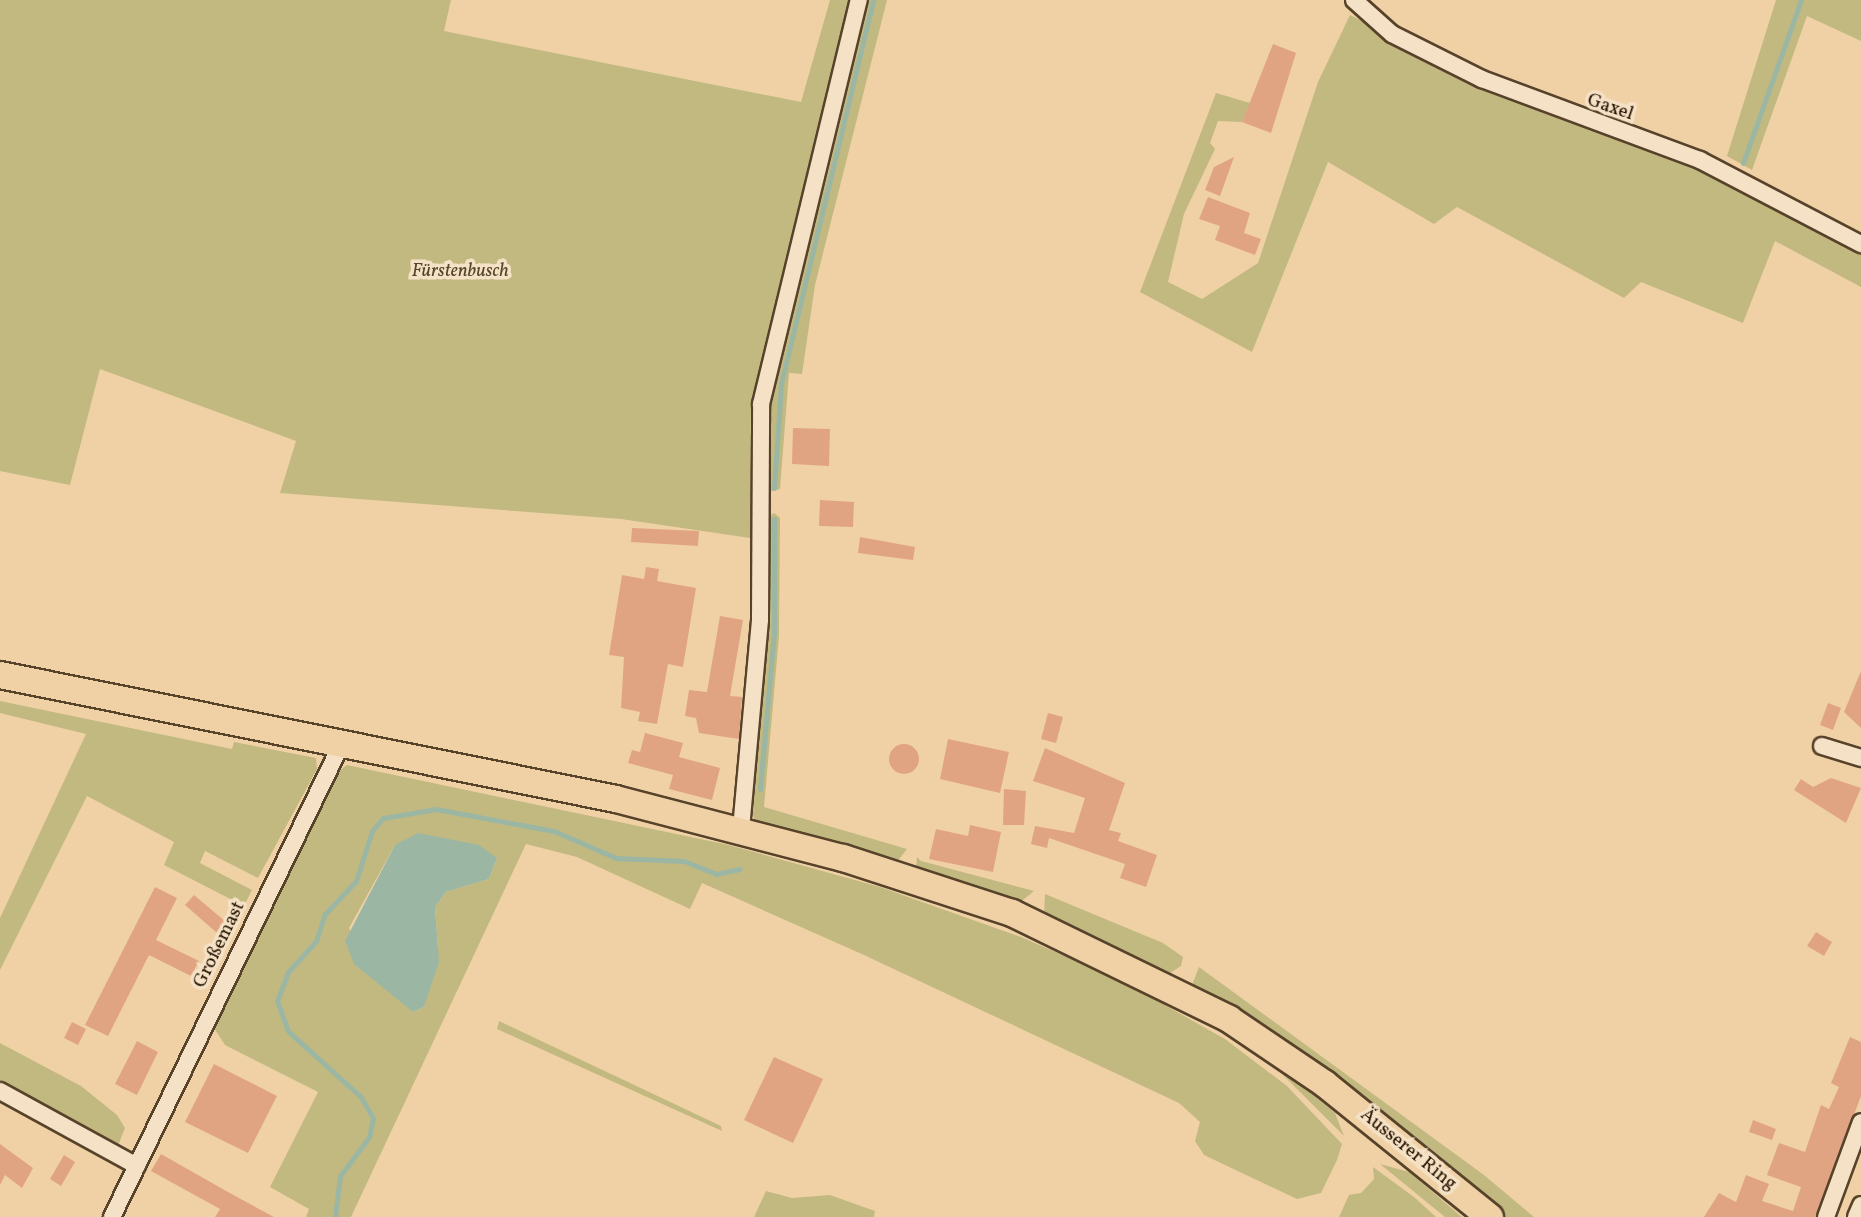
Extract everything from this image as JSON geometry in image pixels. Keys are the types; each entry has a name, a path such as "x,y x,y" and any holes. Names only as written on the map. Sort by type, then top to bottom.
{"main road":[{"name":"Äusserer Ring","path":"0,675 342,743 741,829 922,882 1092,948 1229,1019 1325,1084 1489,1217"}],"street":[{"path":"741,829 761,620 761,404 859,0"},
{"name":"Gaxel","path":"1354,0 1392,34 1470,73 1573,118 1700,160 1861,244"},
{"name":"Großemast","path":"112,1217 342,743"},
{"path":"1822,746 1861,758"},
{"path":"0,1091 137,1166"},
{"path":"1826,1217 1861,1122"},
{"path":"1856,1217 1861,1205"}],"green space":[{"name":"Fürstenbusch","path":"0,0 451,0 444,31 801,102 830,0 852,0 751,407 750,538 621,519 280,493 296,441 100,369 70,485 0,471"},
{"path":"864,0 887,0 815,285 802,374 789,373 780,489 764,493 765,412"},
{"path":"1776,0 1861,0 1861,41 1807,16 1752,170 1727,156"},
{"path":"1350,15 1546,114 1694,162 1861,249 1861,287 1775,241 1743,323 1641,282 1624,298 1457,207 1434,224 1328,162 1252,352 1140,292 1216,93 1250,103 1242,122 1218,121 1210,143 1215,149 1184,214 1168,282 1202,299 1258,263 1318,82"},
{"path":"774,513 780,518 779,636 764,807 907,849 897,862 756,822 753,816 765,519"},
{"path":"0,701 232,749 234,742 316,758 317,769 258,878 205,851 200,863 252,890 244,906 164,865 174,842 87,796 0,970 0,918 86,734 0,713"},
{"path":"347,765 729,845 880,887 1021,937 1122,981 1225,1039 1287,1086 1342,1144 1337,1160 1321,1193 1297,1199 1204,1155 1195,1141 1200,1122 1179,1103 864,955 702,883 690,909 577,857 526,844 351,1217 306,1217 309,1209 270,1187 318,1092 225,1045 210,1022 334,775","holes":["395,845 497,858 489,879 446,892 435,907 438,947 424,1007 413,1012 375,975 349,928"]},
{"path":"917,857 921,861 1034,891 1018,904 925,872 916,867"},
{"path":"1045,894 1163,943 1183,957 1181,966 1170,973 1044,915"},
{"path":"1199,967 1484,1175 1534,1217 1505,1217 1446,1166 1192,985"},
{"path":"499,1021 721,1126 722,1131 497,1029"},
{"path":"1221,1029 1274,1062 1335,1113 1344,1136 1281,1073"},
{"path":"0,1043 81,1086 117,1115 125,1128 117,1148 0,1088"},
{"path":"1380,1164 1409,1172 1462,1217 1445,1217"},
{"path":"1373,1167 1436,1217 1339,1217 1349,1195 1361,1193 1374,1179"},
{"path":"766,1191 792,1198 830,1195 875,1211 874,1217 754,1217"}],"shaded area":[{"path":"418,833 479,845 497,858 489,879 446,892 435,907 439,962 424,1007 413,1012 354,964 345,941 395,845"}],"building":[{"path":"1273,44 1296,53 1271,133 1242,122"},
{"path":"1234,157 1220,196 1205,190 1214,167"},
{"path":"1208,197 1250,213 1244,233 1261,239 1255,255 1215,240 1220,226 1199,219"},
{"path":"793,428 830,429 829,466 792,464"},
{"path":"820,500 854,502 853,527 819,526"},
{"path":"632,528 699,531 698,546 631,542"},
{"path":"860,537 915,547 913,560 858,553"},
{"path":"646,567 659,569 657,581 696,588 683,667 668,664 657,724 638,721 640,712 621,708 624,657 609,655 622,575 644,579"},
{"path":"720,616 743,620 730,696 742,697 739,739 699,733 696,718 685,716 689,690 707,692"},
{"path":"1861,671 1861,728 1844,712"},
{"path":"1828,703 1841,708 1833,730 1820,725"},
{"path":"1048,713 1063,717 1056,743 1041,739"},
{"path":"645,733 683,743 679,757 720,768 712,800 669,789 673,775 628,763 632,750 640,752"},
{"path":"948,739 1009,752 1000,793 940,779"},
{"path":"904,744 915,748 919,759 915,770 904,774 893,770 889,759 893,748"},
{"path":"1045,748 1125,783 1109,830 1121,833 1118,841 1157,855 1146,887 1120,878 1125,864 1049,838 1047,848 1031,844 1035,826 1074,833 1085,798 1033,781"},
{"path":"1831,778 1861,788 1846,823 1794,790 1801,779 1813,787"},
{"path":"1004,789 1026,791 1024,825 1003,825"},
{"path":"970,825 1001,832 993,872 929,859 936,829 968,836"},
{"path":"155,887 177,898 156,940 199,961 191,976 149,955 108,1036 85,1025"},
{"path":"194,895 226,922 224,930 217,933 185,905"},
{"path":"1816,932 1832,942 1824,956 1807,946"},
{"path":"72,1022 86,1029 78,1045 64,1038"},
{"path":"1850,1037 1861,1042 1861,1096 1816,1217 1704,1217 1719,1193 1736,1202 1746,1175 1769,1184 1762,1201 1793,1211 1801,1187 1767,1175 1779,1143 1805,1152 1821,1105 1829,1109 1839,1087 1831,1083"},
{"path":"137,1041 158,1052 137,1095 115,1084"},
{"path":"774,1057 823,1079 793,1143 744,1120"},
{"path":"214,1064 277,1096 248,1153 185,1122"},
{"path":"1753,1120 1776,1129 1772,1140 1749,1132"},
{"path":"0,1144 33,1168 22,1188 5,1175 0,1185"},
{"path":"161,1154 274,1217 215,1217 220,1209 151,1171"},
{"path":"64,1155 75,1162 61,1186 50,1179"}],"waterway":[{"path":"774,488 781,384 873,0"},
{"path":"1743,163 1801,0"},
{"path":"760,789 774,633 774,519"},
{"path":"335,1217 340,1176 369,1137 373,1118 361,1097 288,1031 277,1001 288,972 316,941 325,914 356,881 372,831 383,818 436,809 554,831 616,858 684,861 716,874 739,869"}]}
